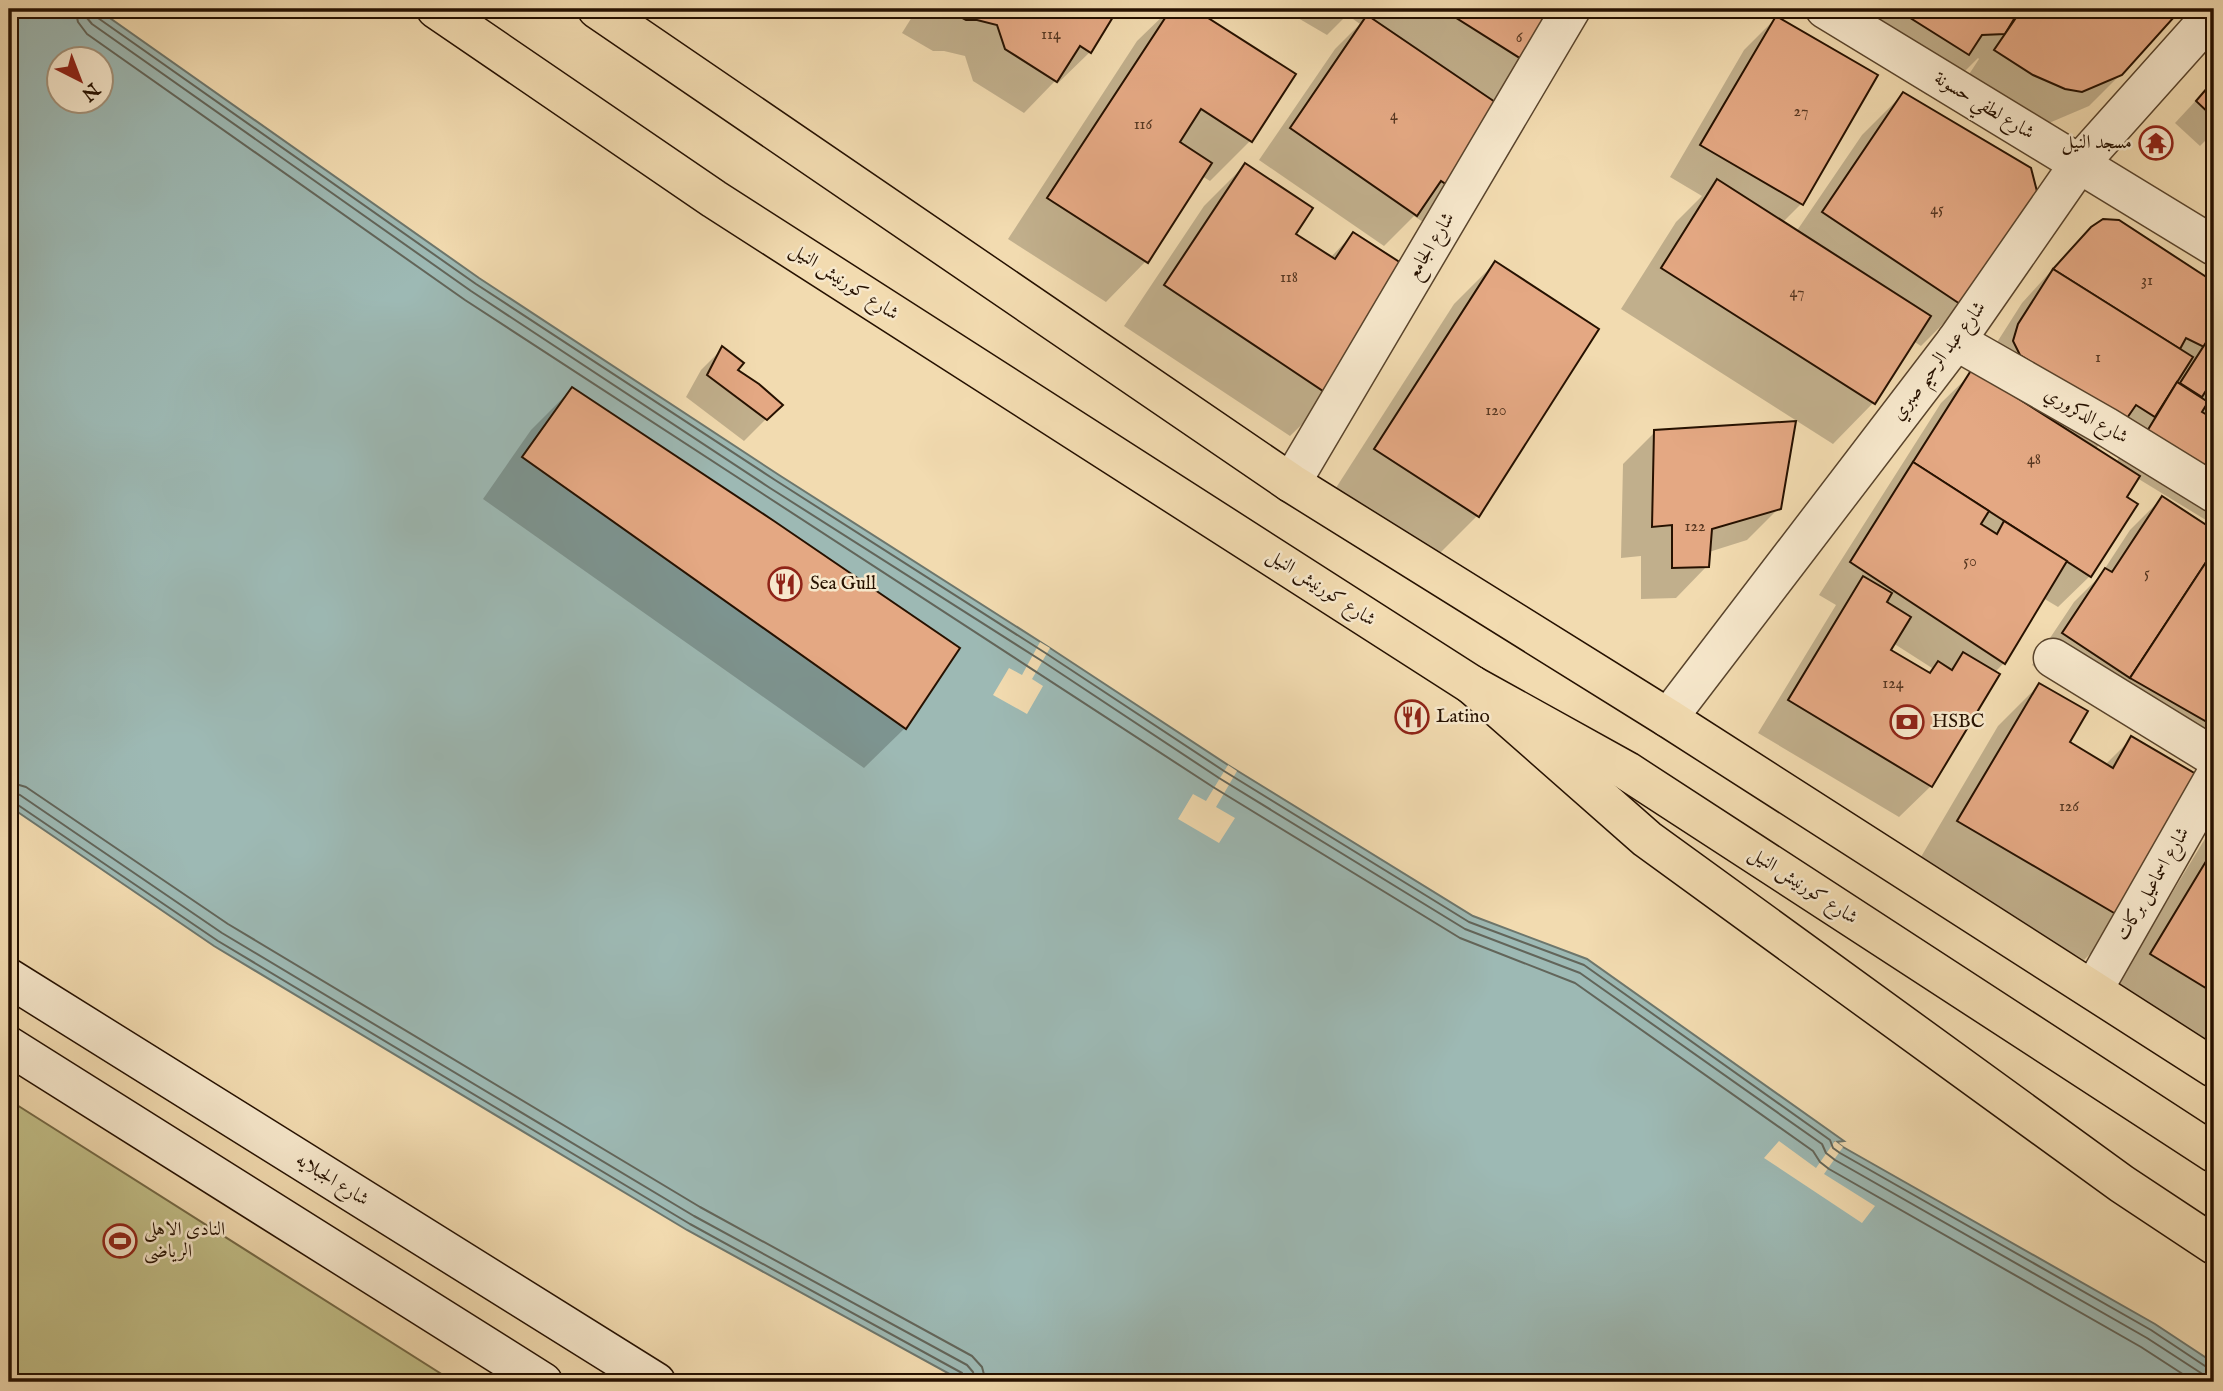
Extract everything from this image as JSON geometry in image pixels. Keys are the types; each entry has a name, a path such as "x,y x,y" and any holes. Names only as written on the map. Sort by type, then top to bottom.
{"main road":[{"name":"شارع كورنيش النيل","path":"436,9 713,199 1472,685 1627,771 2214,1153"},
{"path":"597,9 1291,483 1668,718 2214,1068"},
{"path":"1472,685 1647,839 2122,1184 2214,1245"}],"street":[{"name":"شارع الجامع","path":"1291,483 1571,9"},
{"name":"شارع لطفي حسونة","path":"1825,9 2214,246"},
{"name":"شارع عبد الرحيم صبري","path":"1668,718 1956,341 2079,164 2197,33 2214,10"},
{"name":"شارع الدكروري","path":"1956,341 2105,426 2214,494"},
{"path":"2053,658 2214,757"},
{"name":"شارع اسماعيل بركات","path":"2093,990 2214,778"},
{"name":"شارع الجبلايه","path":"9,978 656,1382"},
{"path":"9,1046 543,1382"}],"shaded area":[{"name":"النادى الاهلى الرياضى","path":"9,1100 454,1382 9,1382"}],"water":[{"path":"9,9 97,9 479,278 779,475 1228,765 1473,916 1587,959 1844,1141 1836,1142 1843,1147 2155,1324 2214,1363 2214,1382 964,1382 687,1230 214,946 9,806"}],"pier":[{"path":"1040,642 1050,648 1032,679 1043,686 1027,714 993,695 1009,668 1022,675"},
{"path":"1228,765 1237,771 1216,807 1235,818 1219,843 1178,819 1193,794 1206,801"},
{"path":"1779,1141 1816,1168 1835,1141 1843,1147 1824,1174 1875,1206 1862,1223 1764,1158"}],"building":[{"path":"946,9 1111,9 1116,12 1091,53 1080,46 1057,82 1005,49 997,25 966,20"},
{"path":"1171,9 1194,9 1296,74 1252,142 1201,109 1180,142 1212,163 1148,263 1047,198"},
{"path":"1442,9 1569,9 1534,67"},
{"path":"1896,9 2020,9 2005,34 1982,35 1969,55"},
{"path":"2022,9 2171,9 2169,12 2175,16 2122,75 2082,92 2065,89 2033,75 1994,50"},
{"path":"1367,15 1498,104 1456,191 1441,181 1417,216 1290,128"},
{"path":"1776,16 1878,75 1803,205 1700,145"},
{"path":"2214,80 2214,118 2196,101"},
{"path":"1903,92 2031,168 2040,203 1963,306 1822,212"},
{"path":"1245,163 1313,208 1296,234 1335,259 1353,232 1415,272 1332,397 1164,285"},
{"path":"1717,179 1931,316 1875,404 1661,268"},
{"path":"2103,219 2119,220 2214,282 2214,330 2204,347 2186,338 2180,349 2053,269 2091,227"},
{"path":"1495,261 1599,329 1479,517 1374,449"},
{"path":"2053,269 2193,357 2155,417 2136,405 2125,421 2020,355 2013,341 2018,324"},
{"path":"2214,330 2214,386 2210,384 2202,397 2180,383"},
{"path":"722,346 744,363 738,370 783,405 767,420 707,375"},
{"path":"1972,369 2140,476 2127,497 2138,504 2091,577 1913,462"},
{"path":"2177,382 2208,402 2202,412 2214,419 2214,474 2146,433"},
{"name":"Sea Gull","path":"572,387 960,648 906,729 522,457"},
{"path":"1796,421 1781,509 1712,529 1709,567 1672,568 1672,525 1652,527 1654,430"},
{"path":"1913,462 1989,511 1981,524 1997,534 2004,521 2067,561 2005,664 1850,562"},
{"path":"2162,496 2214,530 2214,550 2130,678 2062,633 2105,568 2112,572"},
{"path":"2214,550 2214,726 2130,678"},
{"path":"1863,576 1892,593 1887,602 1911,617 1891,650 1930,673 1938,661 1952,670 1963,652 2000,674 1932,787 1788,700"},
{"path":"2039,683 2088,711 2070,742 2113,768 2131,736 2208,781 2126,920 1957,821"},
{"path":"2214,848 2214,993 2150,954"}],"place":[{"name":"مسجد النيل","path":"2156,143"},
{"name":"Sea Gull","path":"785,584"},
{"name":"Latino","path":"1412,717"},
{"name":"HSBC","path":"1907,722"},
{"name":"النادى الاهلى الرياضى","path":"120,1241"}]}
